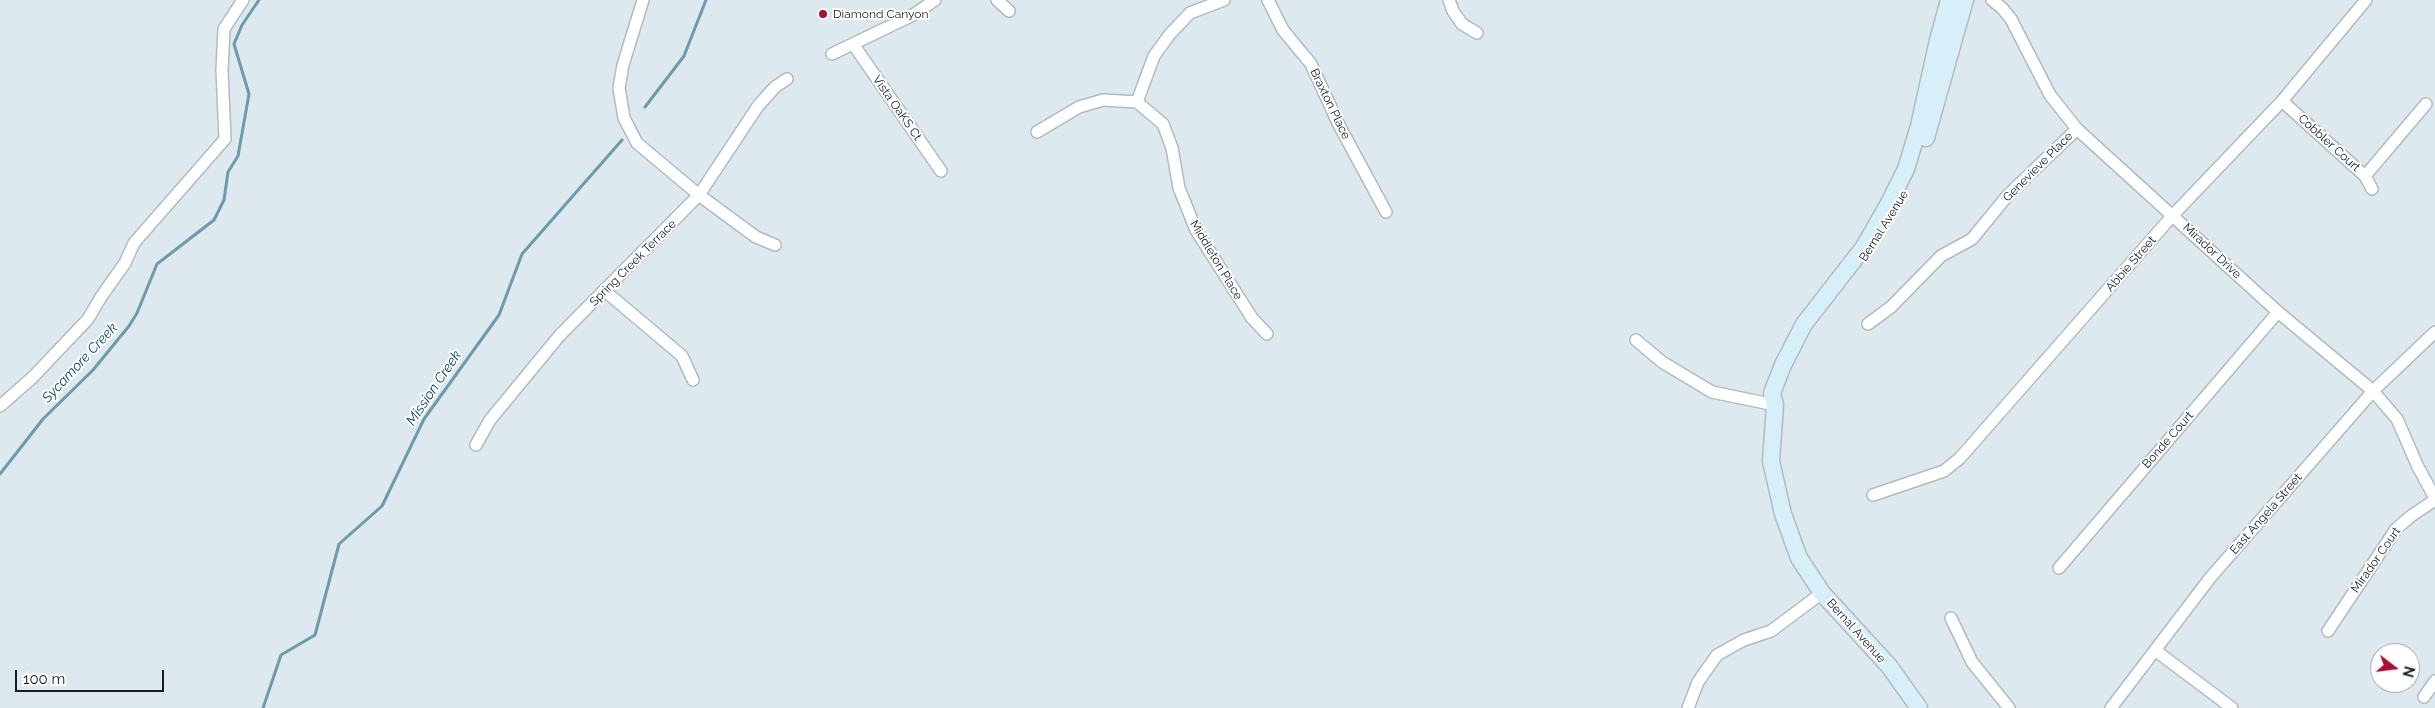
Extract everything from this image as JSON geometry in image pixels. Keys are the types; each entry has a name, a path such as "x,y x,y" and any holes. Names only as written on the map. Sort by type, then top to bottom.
{"main road":[{"name":"Bernal Avenue","path":"1919,708 1889,666 1822,593 1799,558 1783,514 1772,460 1775,405 1772,393 1783,365 1804,324 1864,247 1888,206 1906,169 1919,126 1949,0"},
{"name":"Bernal Avenue","path":"1775,405 1785,391 1792,366 1804,341 1861,262 1903,198 1933,116 1965,0"}],"street":[{"path":"0,406 33,377 88,319 125,263 134,243 225,139 222,70 224,28 243,0"},
{"path":"643,0 619,88 624,118 637,142 698,195 756,237 775,245"},
{"path":"832,54 913,15 935,0"},
{"path":"997,0 1009,11"},
{"path":"1037,132 1079,107 1103,100 1137,102 1154,56 1170,34 1190,13 1224,0"},
{"name":"Braxton Place","path":"1268,0 1283,30 1311,64 1339,125 1386,212"},
{"path":"1449,0 1453,11 1462,24 1477,33"},
{"name":"Mirador Drive","path":"1992,0 2011,20 2050,95 2076,129 2278,312 2373,391 2397,419 2418,467 2435,499"},
{"name":"Abbie Street","path":"1873,495 1944,471 1960,458 2173,215 2282,101 2366,0"},
{"name":"Vista OaKS Ct","path":"853,44 941,171"},
{"name":"Spring Creek Terrace","path":"476,445 490,420 560,335 605,291 628,264 658,238 698,195 758,106 775,87 787,79"},
{"name":"Cobbler Court","path":"2282,101 2365,176 2372,189"},
{"name":"Middleton Place","path":"1137,102 1163,124 1172,148 1179,188 1196,230 1252,318 1268,334"},
{"path":"2365,176 2426,104"},
{"name":"Genevieve Place","path":"1868,324 1891,307 1941,256 1972,239 2008,195 2076,129"},
{"path":"605,291 682,356 694,380"},
{"name":"Bonde Court","path":"2059,568 2278,312"},
{"name":"East Angela Street","path":"2111,708 2210,578 2373,391 2435,332"},
{"path":"1636,340 1662,362 1712,392 1775,405"},
{"name":"Mirador Court","path":"2328,631 2396,529 2435,499"},
{"path":"1688,708 1698,682 1717,655 1744,640 1771,631 1822,593"},
{"path":"1951,618 1972,662 2009,708"},
{"path":"2156,651 2232,708"},
{"path":"2424,697 2435,681"}],"waterway":[{"name":"Sycamore Creek","path":"0,474 43,419 93,370 129,326 137,313 157,264 214,220 224,200 228,172 238,156 249,94 234,44 242,25 259,0"},
{"name":"Mission Creek","path":"645,107 684,56 706,0"},
{"name":"Mission Creek","path":"263,708 281,655 315,635 339,544 382,506 424,419 499,315 522,254 622,140"}],"place":[{"name":"Diamond Canyon","path":"823,14"}]}
